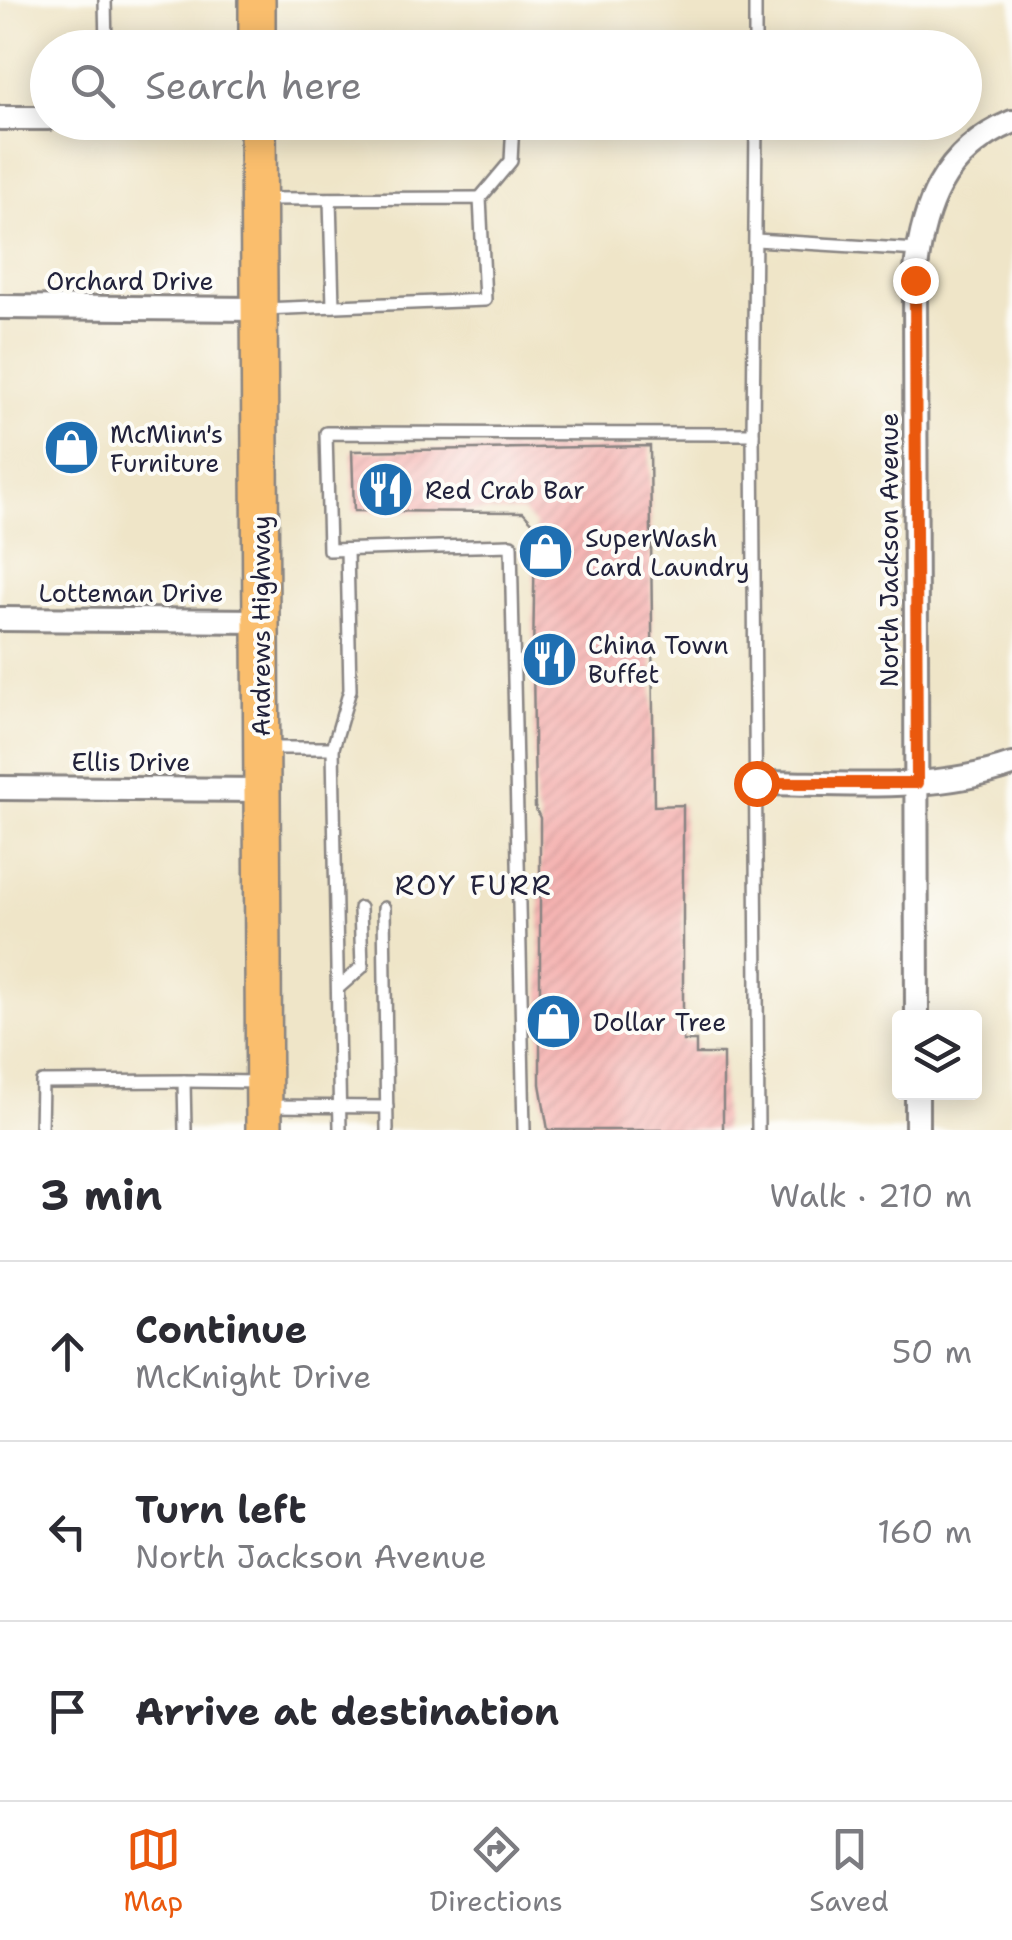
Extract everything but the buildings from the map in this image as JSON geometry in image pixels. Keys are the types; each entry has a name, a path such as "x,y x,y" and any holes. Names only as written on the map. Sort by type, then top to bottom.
{"main road":[{"path":"257,0 257,30"},
{"name":"Andrews Highway","path":"258,140 264,1106"}],"street":[{"path":"0,118 30,118"},
{"name":"North Jackson Avenue","path":"917,1010 918,250 926,212 949,170 974,145 1012,122"},
{"name":"Orchard Drive","path":"0,308 259,309"},
{"name":"Lotteman Drive","path":"0,619 261,621"},
{"path":"756,783 917,783 961,778 1012,765"},
{"name":"Ellis Drive","path":"0,788 262,790"},
{"path":"917,1100 917,1130"}],"lane":[{"path":"105,0 106,30"},
{"path":"754,0 755,30"},
{"path":"259,309 485,300 480,198 511,161 512,140"},
{"path":"756,140 753,434 758,1130"},
{"path":"258,200 480,198"},
{"path":"330,199 333,306"},
{"path":"756,240 918,250"},
{"path":"524,1130 511,545 329,550 326,433 753,434"},
{"path":"340,1130 333,748 350,690 347,550"},
{"path":"262,748 333,748"},
{"path":"338,988 362,967 360,908"},
{"path":"384,908 387,1130"},
{"path":"184,1081 185,1130"},
{"path":"41,1130 42,1082 184,1081 264,1106 386,1107"}],"place":[{"name":"McMinn's Furniture","path":"71,448"},
{"name":"Red Crab Bar","path":"386,490"},
{"name":"SuperWash Card Laundry","path":"546,552"},
{"name":"China Town Buffet","path":"549,659"},
{"name":"Dollar Tree","path":"554,1022"}],"district":[{"name":"ROY FURR","path":"474,885"}],"route":[{"path":"756,783 917,783 915,280"}]}
